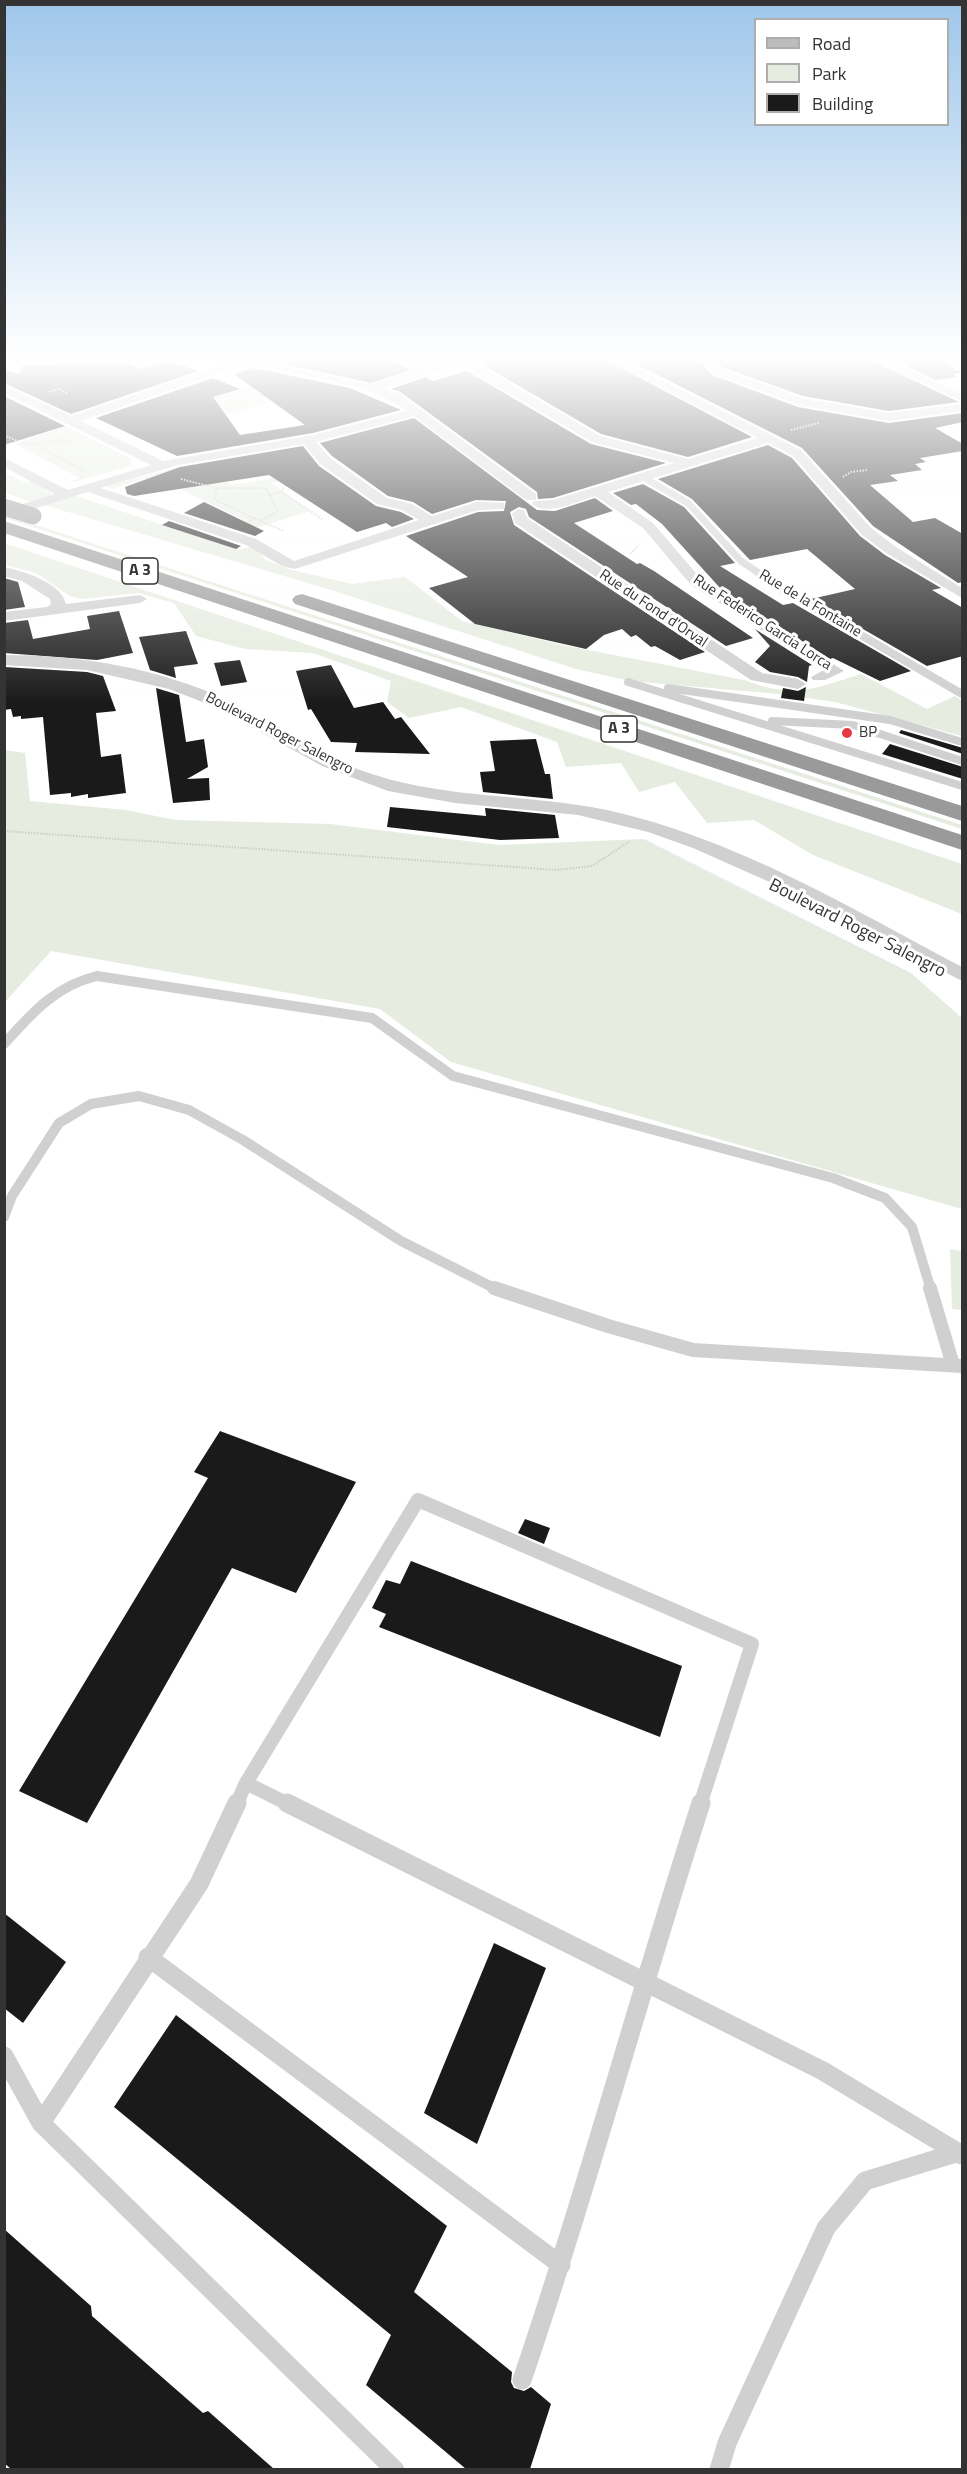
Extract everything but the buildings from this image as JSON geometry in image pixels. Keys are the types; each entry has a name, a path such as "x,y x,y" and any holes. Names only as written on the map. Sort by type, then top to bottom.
{"highway":[{"path":"4,507 55,522"},
{"name":"A 3","path":"4,527 963,843"},
{"name":"A 3","path":"289,596 963,814"},
{"path":"471,655 512,657 571,673 628,682"}],"street":[{"path":"22,471 67,495"},
{"path":"4,514 140,471"},
{"path":"340,471 382,501 406,507 430,521"},
{"path":"492,471 515,490 535,501 554,504 660,471"},
{"path":"813,471 866,531 891,550 963,594"},
{"path":"87,488 251,542 287,563 295,565 477,506 499,506 505,511 519,513 533,511 535,501"},
{"path":"499,506 503,498 515,490"},
{"name":"Rue Federico Garcia Lorca","path":"597,491 622,505 653,530 679,566 696,582 836,671 819,677"},
{"name":"Rue du Fond d'Orval","path":"519,513 520,520 757,678 798,684"},
{"path":"4,572 27,578 57,597 59,605 51,611"},
{"path":"4,617 140,599"},
{"name":"Boulevard Roger Salengro","path":"4,660 92,667 198,692 336,765 398,788 606,815 681,837 759,871 963,975"},
{"name":"Boulevard Roger Salengro","path":"759,871 759,878 963,984"}],"lane":[{"name":"Rue de la Fontaine","path":"643,477 688,503 741,561 775,585 963,694"},
{"path":"628,682 963,786"},
{"path":"628,682 890,720 963,742"},
{"path":"754,720 853,725 963,761"},
{"path":"4,1044 46,999 74,980 97,976 372,1018 453,1076 833,1178 885,1198 912,1227 958,1366 693,1350 608,1326 495,1289 401,1241 243,1140 189,1110 139,1096 91,1104 59,1123 12,1196 4,1217"},
{"path":"41,2123 199,1884 246,1784 418,1500 752,1644 643,1983 561,2265 522,2380"},
{"path":"246,1784 823,2071 959,2154"},
{"path":"148,1958 561,2265"},
{"path":"4,2056 41,2123 395,2469"},
{"path":"719,2469 727,2444 826,2228 865,2181 959,2154"}],"path":[{"path":"172,471 216,488 266,488 278,511 260,521"},
{"path":"841,477 856,471"},
{"path":"270,495 281,492 284,487"},
{"path":"216,488 215,500 284,531"},
{"path":"281,492 322,519"},
{"path":"232,536 254,518"},
{"path":"4,831 557,870 592,866 650,827"}],"green space":[{"path":"67,471 111,471 66,484 80,478"},
{"path":"164,471 207,471 232,485 316,471 272,483 310,511 242,532 229,528 244,520 164,481 157,483 144,478 112,489 107,486"},
{"path":"4,472 26,483 33,480 53,495 31,502 5,493"},
{"path":"73,495 235,549 257,547 265,560 292,570 352,584 405,577 462,621 567,646 744,680 776,689 816,688 861,674 927,709 955,696 962,701 962,736 835,702 780,694 630,681 576,669 328,589 41,504"},
{"path":"5,515 962,825 962,829 5,518"},
{"path":"4,543 962,864 962,914 813,855 754,820 707,823 675,782 639,792 621,763 566,767 557,742 461,707 409,718 387,702 391,681 313,653 245,649 196,636 174,603 139,593 81,599 70,596 36,573 5,565"},
{"path":"5,750 25,753 30,801 126,810 175,820 330,824 499,845 644,839 911,973 962,1018 962,1209 451,1062 380,1009 51,951 5,1002"},
{"path":"950,1249 962,1251 962,1310 952,1309"}],"place":[{"name":"BP","path":"847,733"}]}
